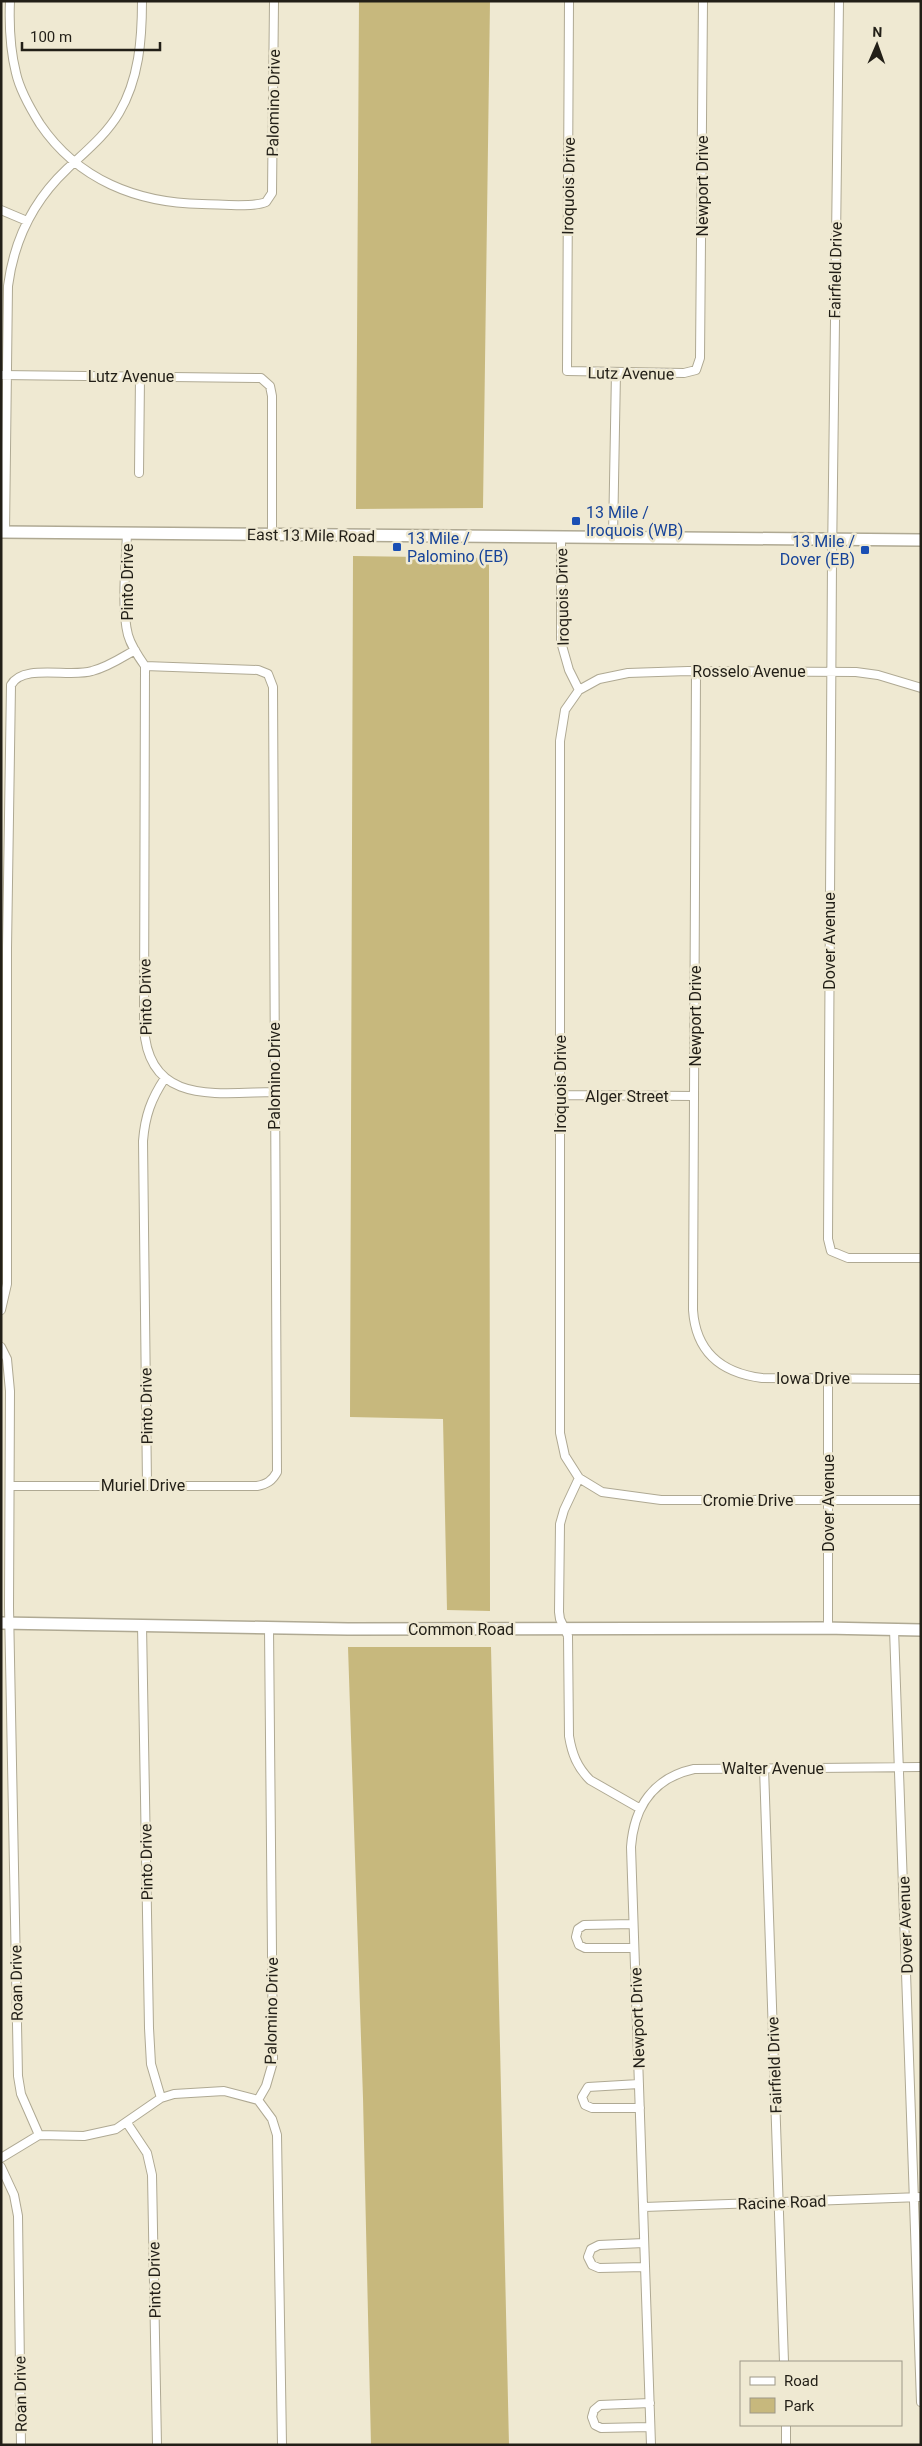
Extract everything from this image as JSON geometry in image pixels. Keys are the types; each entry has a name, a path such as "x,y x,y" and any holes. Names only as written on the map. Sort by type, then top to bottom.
{"main road":[{"name":"East 13 Mile Road","path":"3,532 921,540"},
{"name":"Common Road","path":"6,1623 268,1628 828,1628 921,1630"}],"street":[{"path":"10,1 12,50 16,74 23,94 45,131 74,163"},
{"path":"3,532 4,375 8,286 14,252 26,221 41,198 96,142 118,114 125,101 140,48 142,1"},
{"name":"Palomino Drive","path":"74,163 115,188 150,199 181,203 260,204 266,202 272,193 274,1"},
{"name":"Iroquois Drive","path":"567,370 570,1"},
{"name":"Newport Drive","path":"696,370 699,365 700,344 703,1"},
{"name":"Fairfield Drive","path":"832,539 839,1"},
{"path":"1,210 26,221"},
{"name":"Lutz Avenue","path":"567,370 684,373 696,370"},
{"path":"613,538 616,372"},
{"name":"Lutz Avenue","path":"4,375 261,378 270,386 272,396 272,534"},
{"path":"139,473 140,376"},
{"name":"Pinto Drive","path":"127,533 126,618 128,634 145,666 144,1027 148,1054 152,1064 165,1078 153,1096 148,1110 143,1141 147,1485"},
{"name":"Iroquois Drive","path":"561,537 561,642 569,670 579,690 565,710 560,729 560,1433 565,1456 579,1478"},
{"name":"Dover Avenue","path":"832,539 828,1244 833,1253 844,1258 921,1258"},
{"path":"1,1310 7,1284 4,948 9,694 14,678 28,673 92,672 135,650"},
{"name":"Palomino Drive","path":"145,666 251,669 268,674 274,696 273,1092 278,1461 277,1472 273,1479"},
{"name":"Newport Drive","path":"696,671 694,1317 698,1334 711,1357"},
{"name":"Rosselo Avenue","path":"579,690 599,679 616,674 696,671 832,671 878,675 921,688"},
{"path":"165,1078 181,1087 199,1092 273,1092"},
{"name":"Alger Street","path":"560,1096 694,1096"},
{"name":"Roan Drive","path":"1,1347 10,1375 10,1486 6,1623 18,2076 21,2094 40,2135"},
{"name":"Iowa Drive","path":"711,1357 724,1367 744,1376 762,1378 921,1378"},
{"name":"Dover Avenue","path":"828,1378 828,1628"},
{"path":"579,1478 564,1510 560,1529 559,1612 568,1636 569,1736 572,1752 577,1764 590,1780 640,1808"},
{"name":"Cromie Drive","path":"579,1478 602,1492 638,1498 669,1500 921,1500"},
{"name":"Muriel Drive","path":"10,1486 258,1486 266,1484 273,1479"},
{"name":"Pinto Drive","path":"142,1625 149,2028 151,2064 161,2098"},
{"name":"Palomino Drive","path":"258,2100 266,2086 273,2062 268,1628"},
{"name":"Dover Avenue","path":"894,1629 917,2198 921,2402"},
{"name":"Walter Avenue","path":"640,1808 660,1784 685,1771 704,1768 921,1767"},
{"name":"Fairfield Drive","path":"764,1768 784,2361"},
{"name":"Newport Drive","path":"640,1808 634,1823 631,1847 651,2445"},
{"path":"633,1924 584,1925 578,1929 576,1936 579,1945 585,1948 634,1948"},
{"path":"639,2084 592,2086 585,2089 582,2097 585,2105 592,2108 640,2108"},
{"path":"1,2158 40,2135 96,2135 116,2129 161,2098 190,2092 224,2091 258,2100 272,2119 277,2135 282,2445"},
{"name":"Pinto Drive","path":"127,2123 147,2153 152,2175 157,2445"},
{"name":"Roan Drive","path":"1,2167 14,2195 18,2216 21,2445"},
{"name":"Racine Road","path":"644,2207 917,2198"},
{"path":"644,2243 599,2245 591,2249 588,2257 592,2265 599,2268 645,2267"},
{"path":"650,2403 600,2405 594,2410 592,2417 595,2425 601,2428 650,2427"},
{"path":"786,2426 786,2445"}],"green space":[{"path":"359,1 490,1 483,508 356,509"},
{"path":"353,556 489,558 490,1611 447,1610 443,1419 350,1417"},
{"path":"348,1647 491,1647 509,2445 371,2445 363,2098"}],"place":[{"name":"13 Mile / Iroquois (WB)","path":"576,521"},
{"name":"13 Mile / Palomino (EB)","path":"397,547"},
{"name":"13 Mile / Dover (EB)","path":"865,550"}]}
